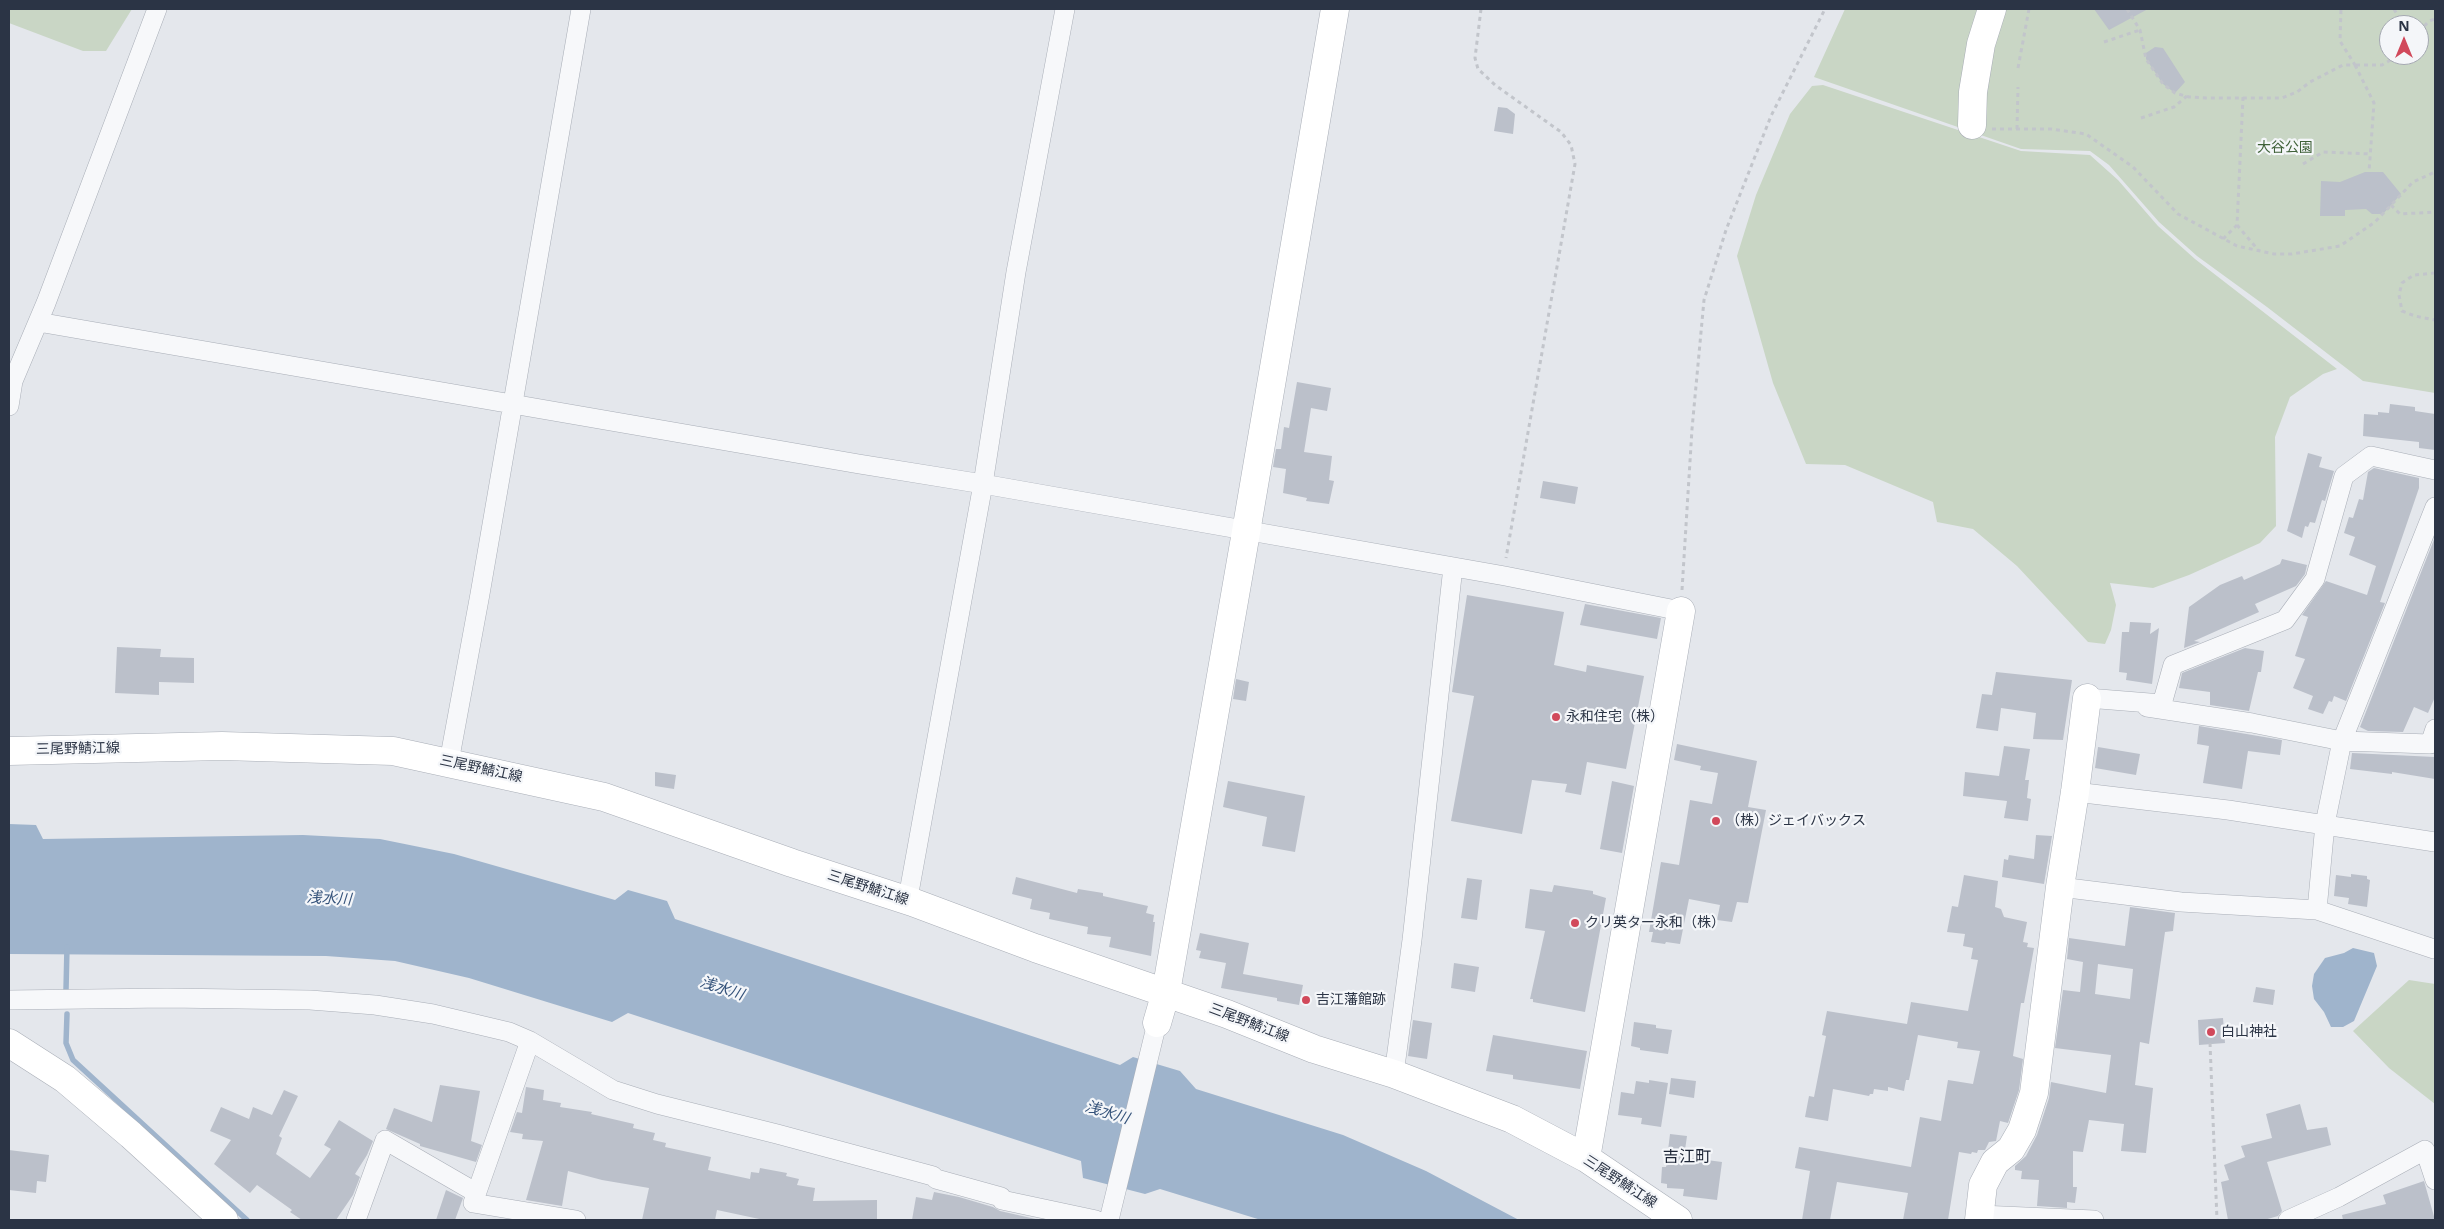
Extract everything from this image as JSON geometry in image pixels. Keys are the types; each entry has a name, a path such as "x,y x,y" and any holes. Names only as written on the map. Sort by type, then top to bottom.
{"street":[{"path":"9,406 13,381 38,322 157,9"},
{"path":"449,762 480,594 581,9"},
{"path":"912,902 908,898 983,484 1016,272 1065,9"},
{"path":"1109,1220 1166,992 1335,9"},
{"path":"1972,126 1973,92 1981,44 1992,9"},
{"path":"38,322 512,405 983,484 1503,576 1681,611 1586,1158"},
{"path":"2087,698 2162,704 2173,666 2285,620 2315,579 2344,476 2371,456 2435,470"},
{"path":"2317,910 2325,824 2342,741 2435,507"},
{"path":"1394,1074 1412,940 1453,568"},
{"path":"2087,698 2252,723 2342,741 2430,744 2435,729"},
{"path":"2087,698 2060,887 2034,1093 2022,1130 2011,1149 1995,1162 1983,1185 1979,1218 2094,1220"},
{"name":"三尾野鯖江線","path":"9,751 241,747 393,751 604,797 792,863 912,902 1035,948 1166,992 1314,1049 1394,1074 1512,1119 1586,1158 1678,1220"},
{"path":"2075,792 2146,799 2325,824 2435,842"},
{"path":"2060,887 2181,902 2317,910 2434,949"},
{"path":"9,1000 310,1000 375,1005 434,1014 509,1032 530,1041 613,1090 657,1104 933,1176 936,1179 1001,1196 1002,1200 1096,1220"},
{"path":"530,1041 475,1192 473,1203 566,1219"},
{"path":"9,1043 65,1079 131,1135 224,1220"},
{"path":"356,1220 385,1140 475,1192"},
{"path":"2288,1220 2339,1198 2425,1150 2435,1180"}],"path":[{"path":"1481,9 1475,58 1478,69 1495,85 1561,132 1571,145 1575,164 1503,576"},
{"path":"1681,611 1692,429 1704,300 1726,230 1771,116 1825,9"},
{"path":"2018,68 2029,9"},
{"path":"2127,9 2140,30 2146,59 2156,76 2168,90 2187,96 2282,98 2297,92 2310,82 2343,65 2379,65"},
{"path":"2341,9 2340,41 2355,65 2374,103 2369,172"},
{"path":"2104,42 2140,30"},
{"path":"2017,129 2018,87"},
{"path":"2141,118 2174,106 2187,96"},
{"path":"2223,239 2237,225 2243,97"},
{"path":"1972,126 1981,128 2071,130 2086,134 2133,167 2178,214 2237,246 2260,251 2292,254 2340,246 2369,227 2413,182 2435,172"},
{"path":"2304,164 2323,152 2371,154"},
{"path":"2391,205 2400,214 2435,212"},
{"path":"2237,225 2260,251"},
{"path":"2435,273 2414,275 2402,283 2399,295 2402,311 2435,320"},
{"path":"2210,1043 2217,1220"}],"green space":[{"path":"9,9 132,9 106,51 83,51 9,23"},
{"name":"大谷公園","path":"1845,9 2435,9 2435,393 2363,381 2197,256 2159,222 2109,165 2090,151 2021,149 1814,77"},
{"path":"1823,85 2021,151 2090,155 2118,180 2158,226 2195,259 2337,369 2323,374 2290,397 2275,437 2276,526 2260,543 2189,575 2153,588 2110,583 2116,605 2111,630 2105,644 2088,642 2017,566 1973,529 1937,522 1933,502 1845,465 1806,464 1773,383 1737,256 1756,195 1790,114 1812,86"},
{"path":"2409,980 2435,984 2435,1104 2389,1068 2353,1031"}],"water":[{"name":"浅水川","path":"9,824 36,825 43,839 303,835 380,839 454,854 615,900 628,890 667,901 675,919 1120,1065 1133,1057 1180,1071 1196,1089 1343,1135 1426,1171 1519,1220 1261,1220 1160,1189 1145,1194 1083,1178 1081,1161 628,1013 612,1022 469,978 395,961 326,956 9,954"},
{"path":"2353,948 2374,953 2377,966 2354,1021 2343,1027 2331,1027 2324,1012 2314,999 2312,986 2314,974 2325,958 2344,953"}],"building":[{"path":"2094,9 2148,9 2109,30"},
{"path":"2155,47 2163,48 2185,82 2175,93 2163,84 2146,59 2146,53"},
{"path":"1498,107 1507,108 1515,114 1513,134 1494,131"},
{"path":"2365,172 2383,172 2401,194 2383,214 2372,214 2366,209 2345,210 2345,216 2320,216 2321,181 2340,182"},
{"path":"1297,382 1331,388 1327,411 1311,408 1304,452 1332,456 1329,480 1334,481 1329,504 1306,501 1307,498 1283,493 1286,469 1273,467 1276,449 1281,449 1284,427 1289,428"},
{"path":"2390,404 2415,407 2415,411 2435,414 2435,450 2419,448 2419,442 2363,436 2364,414 2378,415 2378,412 2389,413"},
{"path":"2308,453 2322,457 2319,467 2334,471 2325,501 2322,500 2315,523 2310,522 2308,527 2305,526 2302,538 2287,531"},
{"path":"2374,468 2419,478 2419,488 2380,602 2385,603 2346,701 2334,696 2332,702 2329,701 2323,714 2308,709 2313,696 2293,688 2305,659 2295,656 2308,617 2302,615 2326,581 2367,595 2376,566 2349,555 2355,537 2344,533 2349,517 2353,518 2359,499 2363,500 2368,472"},
{"path":"1543,481 1578,487 1575,504 1540,498"},
{"path":"2435,537 2435,697 2428,713 2414,707 2403,732 2368,731 2360,727"},
{"path":"2282,559 2307,565 2305,574 2296,586 2255,604 2259,612 2194,641 2200,642 2184,648 2189,607 2220,585 2242,576 2244,580 2280,564"},
{"path":"1467,595 1564,612 1554,665 1586,672 1587,665 1644,676 1626,769 1587,762 1581,795 1565,792 1567,784 1532,780 1522,834 1451,821 1474,696 1452,692"},
{"path":"1585,604 1661,618 1657,639 1580,625"},
{"path":"2130,622 2151,623 2150,634 2159,628 2152,684 2126,680 2127,673 2119,672 2122,632 2129,632"},
{"path":"117,647 161,649 160,657 194,658 194,683 159,682 159,695 115,693"},
{"path":"2245,648 2264,651 2261,672 2258,672 2249,711 2210,705 2210,692 2179,688 2182,673"},
{"path":"1996,672 2072,680 2063,740 2033,739 2036,713 2001,708 1998,731 1976,728 1982,694 1992,695"},
{"path":"1236,679 1249,682 1246,701 1233,699"},
{"path":"2199,726 2282,740 2280,755 2248,751 2242,789 2203,783 2209,746 2197,744"},
{"path":"1677,744 1757,761 1748,807 1766,810 1748,903 1737,902 1732,922 1717,920 1720,905 1689,899 1680,944 1666,942 1665,944 1651,942 1653,932 1649,932 1661,862 1679,865 1690,800 1712,804 1718,773 1700,770 1701,766 1674,760"},
{"path":"2004,746 2030,749 2025,780 2029,780 2027,798 2031,799 2028,821 2004,818 2007,801 1963,796 1965,772 1999,776"},
{"path":"2098,747 2140,754 2136,775 2095,768"},
{"path":"2352,753 2435,757 2435,779 2392,772 2392,774 2350,769"},
{"path":"655,772 676,775 674,789 655,786"},
{"path":"1228,781 1305,796 1295,852 1262,846 1267,817 1223,807"},
{"path":"1612,781 1634,786 1622,853 1600,849"},
{"path":"2036,835 2052,836 2044,884 2002,877 2004,859 2008,860 2009,855 2034,859"},
{"path":"2351,874 2367,876 2367,879 2370,880 2367,907 2348,904 2349,898 2334,896 2336,875 2351,877"},
{"path":"1964,875 1998,881 1995,907 2001,909 2004,917 2027,922 2023,942 2028,943 2027,947 2034,948 2024,1003 2021,1003 2013,1056 2023,1059 2019,1090 2008,1123 2000,1121 1996,1141 1989,1142 1985,1150 1978,1150 1977,1153 1972,1152 1971,1154 1959,1152 1948,1220 1903,1220 1908,1193 1837,1182 1830,1220 1802,1220 1810,1171 1795,1168 1799,1147 1911,1167 1920,1117 1941,1121 1948,1080 1973,1084 1980,1051 1957,1048 1958,1042 1918,1035 1909,1080 1906,1080 1904,1091 1888,1087 1888,1091 1874,1089 1873,1094 1869,1096 1833,1089 1828,1121 1805,1117 1809,1096 1814,1097 1826,1036 1822,1035 1827,1011 1907,1024 1911,1002 1968,1011 1978,960 1971,959 1973,948 1963,946 1965,934 1947,932 1952,906 1958,907"},
{"path":"1016,877 1077,893 1078,889 1103,893 1103,896 1148,906 1146,913 1154,915 1153,922 1155,922 1151,956 1109,947 1111,937 1087,934 1088,927 1049,919 1050,913 1030,909 1032,899 1012,894"},
{"path":"1467,878 1482,880 1477,920 1461,918"},
{"path":"1554,885 1593,891 1593,894 1606,898 1585,1012 1533,1002 1533,999 1530,999 1545,931 1525,928 1530,889 1552,892"},
{"path":"2130,907 2175,913 2173,931 2165,932 2149,1044 2140,1042 2135,1085 2153,1088 2146,1153 2121,1151 2124,1124 2089,1120 2083,1152 2073,1151 2073,1187 2077,1187 2075,1203 2067,1202 2067,1208 2037,1206 2039,1180 2021,1179 2022,1171 2015,1170 2015,1166 2026,1156 2037,1135 2049,1098 2051,1082 2106,1093 2111,1055 2055,1048 2063,990 2080,992 2083,962 2067,959 2069,938 2125,946","holes":["2098,964 2133,969 2130,999 2095,994"]},
{"path":"1200,933 1249,943 1243,974 1303,985 1299,1005 1277,1001 1277,998 1221,988 1226,963 1199,958 1201,951 1196,950"},
{"path":"1454,963 1479,967 1475,992 1451,988"},
{"path":"2256,987 2275,990 2273,1005 2253,1002"},
{"path":"2223,1018 2225,1043 2199,1045 2198,1020"},
{"path":"1413,1020 1432,1023 1427,1059 1408,1056"},
{"path":"1634,1022 1656,1025 1656,1028 1672,1030 1668,1054 1640,1050 1640,1048 1631,1046"},
{"path":"1493,1035 1587,1051 1580,1089 1513,1079 1513,1075 1486,1071"},
{"path":"1671,1078 1696,1081 1694,1098 1669,1094"},
{"path":"1649,1080 1668,1083 1661,1127 1641,1124 1642,1118 1618,1115 1621,1092 1634,1094 1636,1081 1649,1083"},
{"path":"440,1085 480,1091 471,1141 482,1145 476,1162 420,1146 420,1144 386,1129 394,1108 432,1122"},
{"path":"526,1087 544,1090 543,1100 561,1103 560,1107 592,1112 591,1114 634,1124 633,1128 655,1133 653,1140 666,1143 665,1147 711,1157 708,1170 750,1179 751,1172 759,1173 760,1168 787,1173 786,1176 799,1179 797,1185 815,1188 813,1201 877,1200 877,1220 764,1220 717,1210 715,1220 642,1220 649,1188 602,1180 568,1171 562,1206 526,1200 543,1141 522,1139 523,1134 510,1132 517,1112 522,1113"},
{"path":"284,1090 298,1096 279,1136 282,1138 276,1154 310,1178 331,1149 324,1145 339,1120 373,1141 355,1174 360,1177 353,1195 336,1220 302,1220 290,1212 292,1210 257,1185 250,1193 214,1164 231,1140 210,1131 221,1107 249,1119 253,1107 272,1115"},
{"path":"2300,1104 2307,1130 2327,1127 2331,1145 2267,1162 2282,1211 2278,1216 2264,1220 2228,1220 2221,1182 2229,1180 2224,1165 2245,1157 2241,1146 2272,1138 2266,1114"},
{"path":"1670,1134 1687,1136 1684,1157 1722,1162 1717,1200 1683,1196 1684,1189 1667,1188 1667,1184 1661,1183 1662,1167 1666,1167"},
{"path":"9,1150 49,1155 46,1182 37,1181 36,1193 9,1190"},
{"path":"2424,1181 2435,1220 2343,1220 2342,1215 2386,1204 2383,1195"},
{"path":"446,1190 463,1198 455,1220 436,1220"},
{"path":"934,1192 959,1197 993,1207 1000,1211 1040,1220 912,1220 916,1197 932,1200"}],"waterway":[{"path":"66,990 67,947"},
{"path":"67,1014 66,1043 73,1060 247,1220"}],"place":[{"name":"永和住宅（株）","path":"1556,717"},
{"name":"（株）ジェイバックス","path":"1716,821"},
{"name":"クリ英ター永和（株）","path":"1575,923"},
{"name":"吉江藩館跡","path":"1306,1000"},
{"name":"白山神社","path":"2211,1032"}],"district":[{"name":"吉江町","path":"1687,1157"}]}
